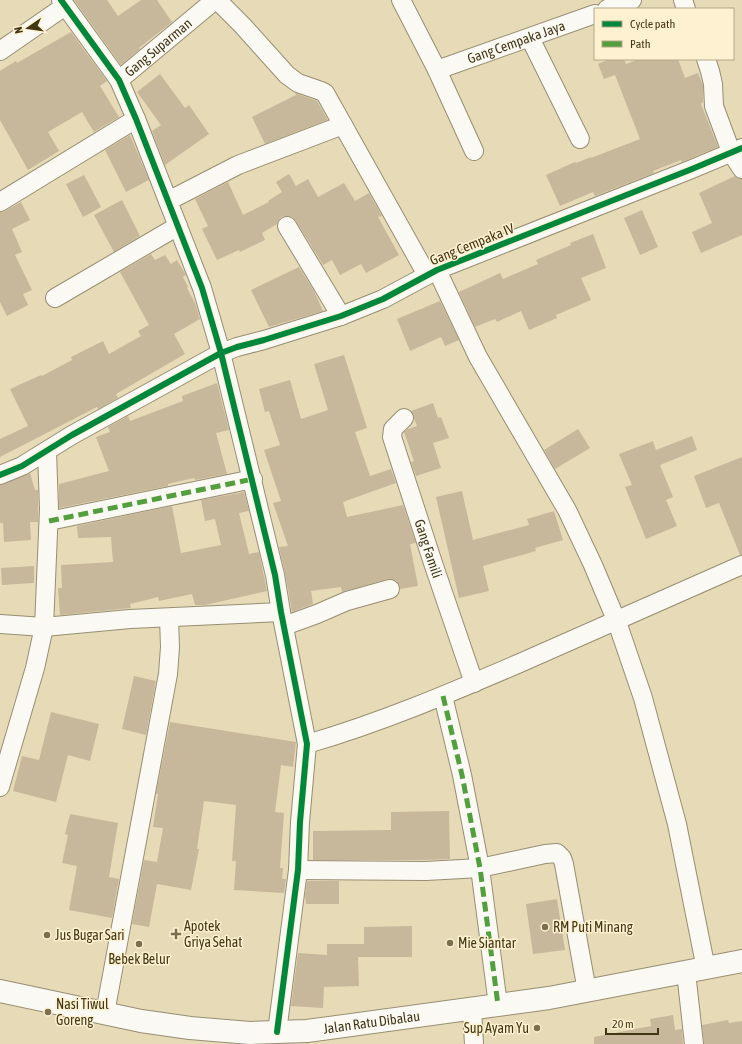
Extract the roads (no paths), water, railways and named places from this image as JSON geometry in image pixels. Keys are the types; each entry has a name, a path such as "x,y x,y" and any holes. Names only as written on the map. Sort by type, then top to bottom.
{"main road":[{"name":"Jalan Ratu Dibalau","path":"0,991 141,1021 190,1028 250,1033 307,1031 549,998 742,961"}],"street":[{"name":"Gang Suparman","path":"119,80 216,0"},
{"path":"216,0 243,26 287,75 298,83 315,88 325,93 432,273 478,357 567,510 593,566 616,622 643,698 677,824 696,970 694,1044"},
{"path":"402,0 437,70 474,151"},
{"path":"610,8 632,0"},
{"path":"0,51 63,3 119,80 136,119 202,288 221,353 253,479 275,575 282,619 307,744 300,822 298,870 277,1032"},
{"name":"Gang Cempaka Jaya","path":"437,70 594,14"},
{"path":"530,38 580,139"},
{"path":"706,60 713,84 714,106 737,150 742,169"},
{"path":"0,202 136,119"},
{"path":"168,201 238,165 343,125"},
{"name":"Gang Cempaka IV","path":"0,475 22,466 72,436 221,353 341,316 383,299 432,273 737,150"},
{"path":"55,298 178,226"},
{"path":"287,226 341,316"},
{"name":"Gang Famili","path":"404,418 393,429 392,436 474,683"},
{"path":"0,787 35,668 44,626 49,521 47,451"},
{"path":"49,521 253,479"},
{"path":"307,744 352,729 474,683 616,622 742,565"},
{"path":"0,624 44,626 130,619 169,618 282,619 317,614 347,601 390,589"},
{"path":"105,1013 168,674 170,646 169,618"},
{"path":"442,696 462,775 480,868 498,1005"},
{"path":"298,870 381,871 480,868 545,854 560,854 564,864 586,991"},
{"path":"472,1009 474,1044"}],"place":[{"name":"RM Puti Minang","path":"545,927"},
{"name":"Apotek Griya Sehat","path":"176,934"},
{"name":"Jus Bugar Sari","path":"47,935"},
{"name":"Mie Siantar","path":"450,943"},
{"name":"Bebek Belur","path":"139,944"},
{"name":"Nasi Tiwul Goreng","path":"48,1012"},
{"name":"Sup Ayam Yu","path":"537,1028"}]}
